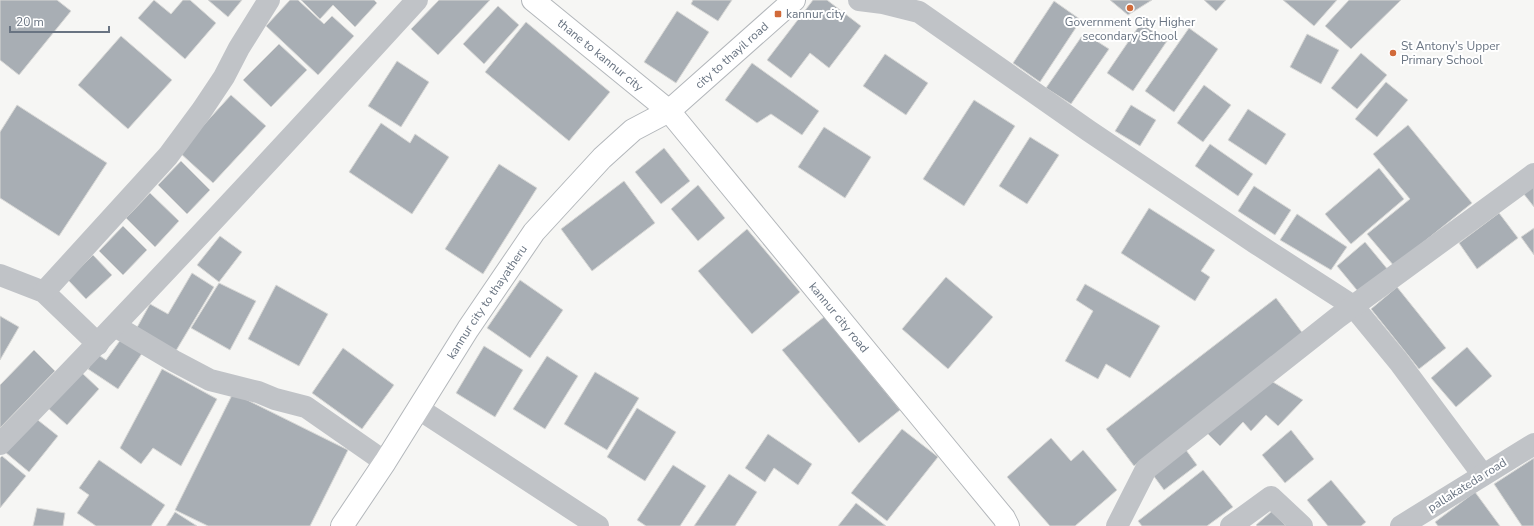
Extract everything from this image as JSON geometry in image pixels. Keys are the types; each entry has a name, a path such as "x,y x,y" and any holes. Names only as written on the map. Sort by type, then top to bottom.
{"street":[{"path":"44,292 168,156 206,103 269,0"},
{"path":"0,444 115,326 417,0"},
{"name":"thane to kannur city","path":"533,0 669,111"},
{"name":"city to thayil road","path":"669,111 794,0"},
{"path":"859,0 883,3 919,12 1089,131 1250,240 1353,306 1399,362 1483,475"},
{"name":"kannur city to thayatheru","path":"342,526 419,409 468,329 534,232 602,158 633,130 669,111"},
{"name":"kannur city road","path":"669,111 971,477 1004,518 1008,526"},
{"path":"1117,526 1146,469 1353,306 1534,174"},
{"path":"0,274 44,292 98,344"},
{"path":"115,326 174,361 210,380 258,392 275,399 306,408 385,462"},
{"path":"419,409 598,526"},
{"name":"pallakateda road","path":"1401,526 1534,444"},
{"path":"1231,526 1271,497 1302,526"}],"building":[{"path":"0,0 57,0 71,11 19,75 0,60"},
{"path":"154,0 171,14 183,0 190,0 216,23 185,59 138,18"},
{"path":"208,0 242,0 228,17"},
{"path":"290,0 298,0 324,24 332,16 354,36 318,75 266,26"},
{"path":"301,0 374,0 377,3 355,27 333,5 320,19"},
{"path":"439,0 490,0 438,55 411,29"},
{"path":"693,0 732,0 718,21 691,4"},
{"path":"813,0 827,0 861,26 829,68 810,53 791,78 767,60"},
{"name":"Government City Higher secondary School","path":"1110,0 1152,0 1128,15"},
{"path":"1204,0 1226,0 1216,11"},
{"path":"1283,0 1337,0 1314,26"},
{"name":"St Antony's Upper Primary School","path":"1349,0 1401,0 1351,49 1325,26"},
{"path":"1054,1 1081,20 1040,82 1013,63"},
{"path":"498,6 519,25 484,64 463,44"},
{"path":"677,11 709,32 676,83 644,62"},
{"path":"526,22 610,92 569,141 485,72"},
{"path":"1141,23 1167,41 1133,91 1107,73"},
{"path":"1189,28 1218,49 1174,112 1145,91"},
{"path":"1084,33 1109,49 1071,104 1046,88"},
{"path":"1307,34 1339,50 1321,84 1290,67"},
{"path":"121,36 172,80 128,129 78,85"},
{"path":"279,44 307,70 271,107 243,80"},
{"path":"1361,53 1387,75 1357,109 1331,88"},
{"path":"885,54 928,83 906,115 863,86"},
{"path":"397,61 429,82 401,127 368,106"},
{"path":"752,63 819,111 802,135 771,114 757,123 725,100"},
{"path":"1386,82 1408,100 1377,137 1355,119"},
{"path":"1204,85 1231,105 1203,142 1177,123"},
{"path":"231,95 266,126 213,183 179,152"},
{"path":"974,100 1015,126 964,206 923,179"},
{"path":"17,105 107,163 59,236 0,198 0,132"},
{"path":"1131,105 1156,120 1140,146 1115,131"},
{"path":"1248,109 1286,134 1266,165 1228,140"},
{"path":"381,123 410,143 415,134 449,157 412,214 349,172"},
{"path":"1408,125 1472,203 1394,266 1367,234 1410,199 1373,154"},
{"path":"824,127 871,157 845,198 798,167"},
{"path":"1030,137 1059,155 1027,204 999,186"},
{"path":"1210,144 1253,174 1238,196 1195,166"},
{"path":"664,148 690,181 661,204 635,172"},
{"path":"181,161 210,190 187,214 158,185"},
{"path":"499,164 537,188 483,274 445,249"},
{"path":"1379,168 1404,199 1351,244 1325,214"},
{"path":"624,181 655,223 592,271 561,229"},
{"path":"698,185 725,218 698,241 671,209"},
{"path":"1534,185 1534,207 1523,193"},
{"path":"1254,186 1291,210 1275,235 1238,211"},
{"path":"150,193 179,221 155,247 126,218"},
{"path":"1149,208 1215,250 1201,271 1210,277 1195,301 1121,253"},
{"path":"1499,213 1518,238 1477,269 1459,243"},
{"path":"1297,214 1347,247 1331,270 1280,240"},
{"path":"123,226 147,250 123,275 99,251"},
{"path":"1534,228 1534,255 1521,237"},
{"path":"747,229 800,292 752,334 698,271"},
{"path":"220,236 242,252 219,282 197,265"},
{"path":"1365,242 1389,271 1361,295 1337,266"},
{"path":"93,255 112,275 86,299 68,280"},
{"path":"192,273 214,287 174,354 135,331 150,304 168,314"},
{"path":"946,277 993,317 948,369 902,329"},
{"path":"520,280 563,310 530,358 487,328"},
{"path":"219,283 256,301 230,350 191,328"},
{"path":"1085,284 1160,326 1130,378 1106,364 1098,379 1065,361 1093,311 1076,300"},
{"path":"276,285 328,314 299,366 248,339"},
{"path":"1397,287 1446,348 1419,369 1371,309"},
{"path":"1276,298 1304,335 1134,466 1106,429"},
{"path":"0,316 19,327 0,360"},
{"path":"824,317 900,410 859,443 782,350"},
{"path":"124,335 145,349 118,389 88,369 97,354 106,360"},
{"path":"484,346 523,370 495,417 456,393"},
{"path":"1467,347 1492,376 1456,407 1431,378"},
{"path":"343,348 394,385 362,429 312,393"},
{"path":"34,350 55,371 0,428 0,385"},
{"path":"547,356 578,376 545,429 513,409"},
{"path":"162,369 217,399 181,466 153,448 141,464 120,448"},
{"path":"81,372 99,389 67,425 48,408"},
{"path":"595,372 639,398 607,450 564,424"},
{"path":"1268,379 1303,400 1278,426 1266,415 1251,431 1243,422 1220,446 1205,431"},
{"path":"233,393 348,450 310,526 208,526 175,510"},
{"path":"637,408 676,432 645,481 607,457"},
{"path":"34,417 58,436 29,472 5,452"},
{"path":"902,429 938,457 887,521 851,493"},
{"path":"1291,430 1314,459 1285,483 1262,455"},
{"path":"768,434 812,464 798,485 774,468 765,482 745,468"},
{"path":"1051,438 1071,461 1083,450 1117,490 1075,526 1050,526 1007,477"},
{"path":"1186,450 1197,465 1164,490 1153,475"},
{"path":"2,456 26,476 0,508 0,458"},
{"path":"1534,458 1534,526 1522,526 1494,484"},
{"path":"99,460 165,505 151,526 96,526 77,513 89,495 79,488"},
{"path":"673,465 706,486 680,526 646,526 637,520"},
{"path":"1203,470 1233,507 1207,526 1142,526 1138,521"},
{"path":"729,474 757,492 735,526 694,526"},
{"path":"1331,480 1366,522 1361,526 1328,526 1307,500"},
{"path":"1475,492 1500,526 1438,526 1435,522"},
{"path":"856,503 886,526 838,526"},
{"path":"37,508 65,513 63,526 33,526"},
{"path":"1272,511 1286,526 1256,525"},
{"path":"175,512 197,526 166,526"}],"place":[{"name":"Government City Higher secondary School","path":"1130,8"},
{"name":"kannur city","path":"778,14"},
{"name":"St Antony's Upper Primary School","path":"1393,53"}]}
